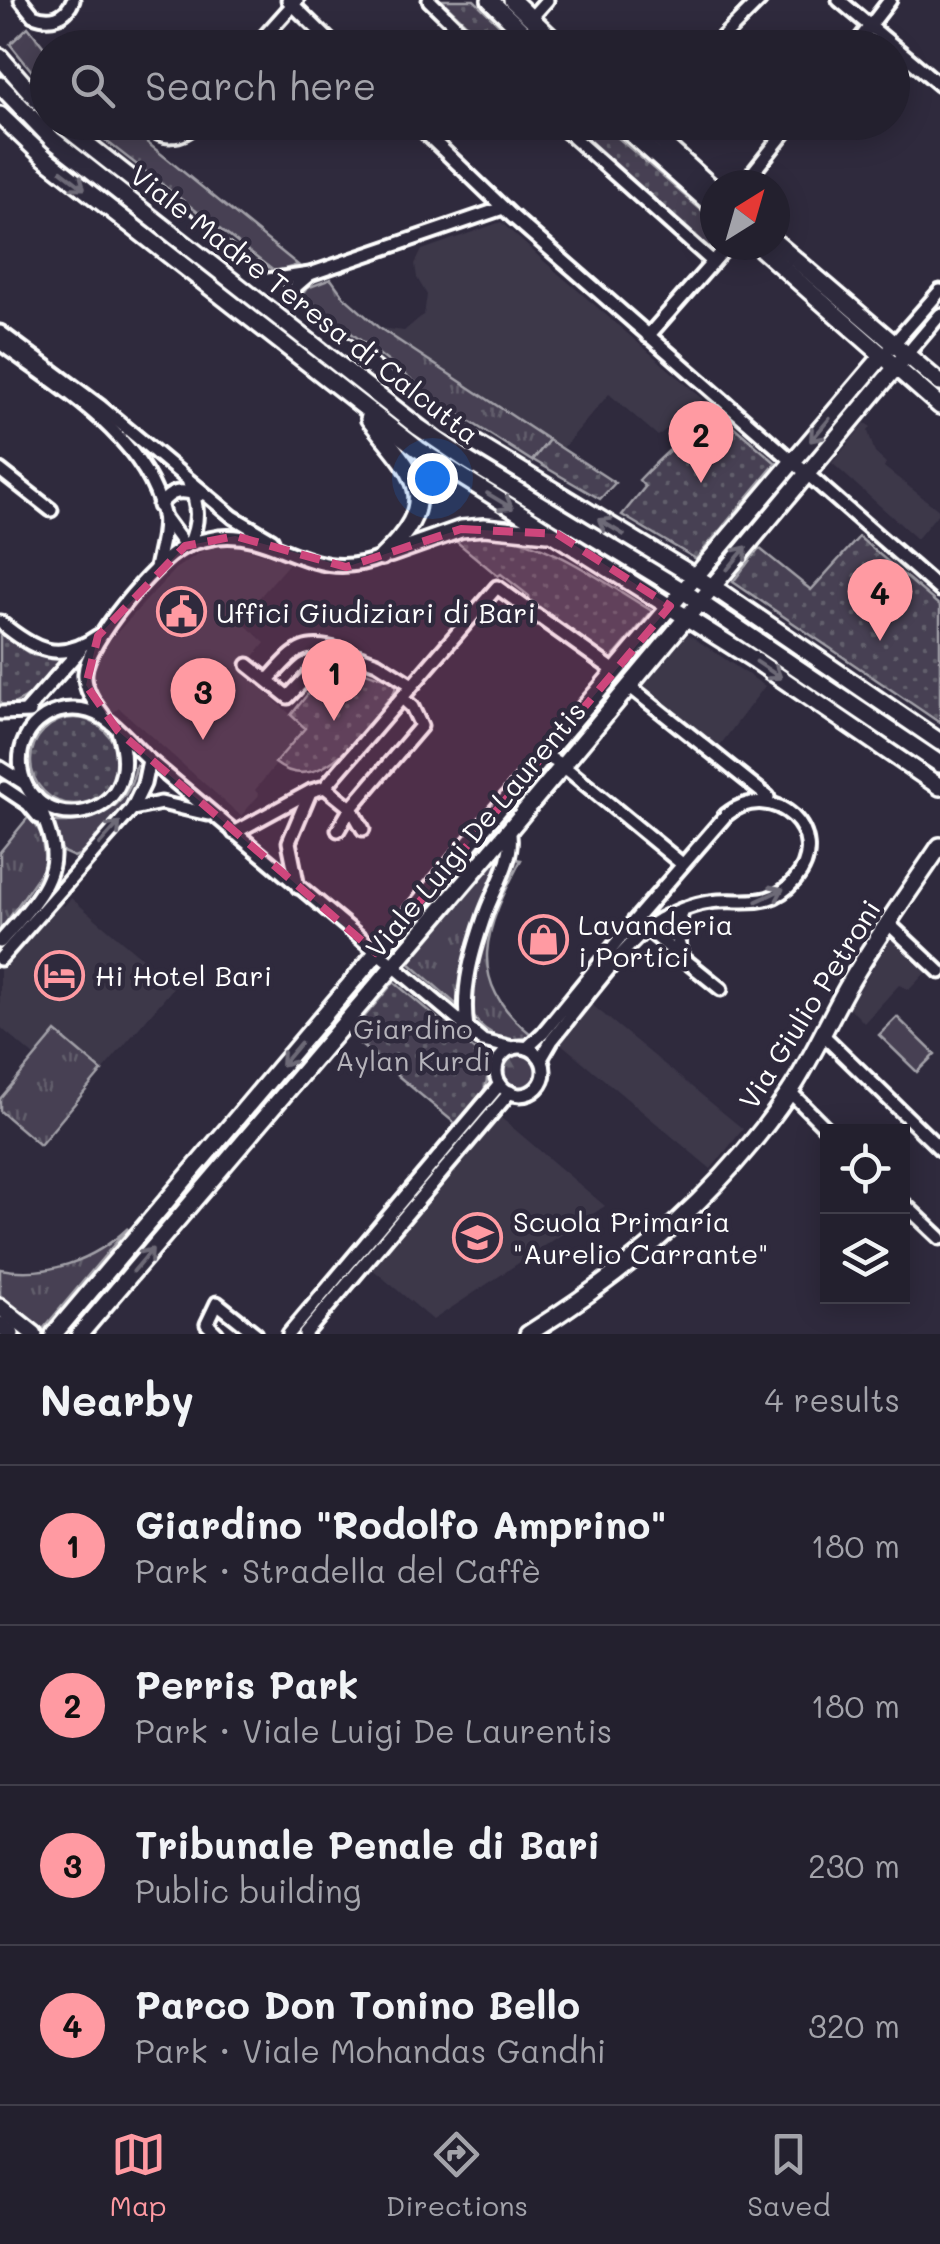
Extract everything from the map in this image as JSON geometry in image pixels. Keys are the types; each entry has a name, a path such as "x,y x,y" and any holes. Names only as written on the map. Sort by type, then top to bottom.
{"main road":[{"path":"490,0 535,30"},
{"path":"512,0 529,30"},
{"path":"0,57 30,91"},
{"name":"Viale Madre Teresa di Calcutta","path":"0,85 30,117"},
{"name":"Viale Madre Teresa di Calcutta","path":"0,115 45,158 418,449 687,617 940,788"},
{"name":"Viale Madre Teresa di Calcutta","path":"52,140 418,427 683,590 940,764"},
{"name":"Viale Madre Teresa di Calcutta","path":"82,140 448,426 712,587 940,742"},
{"path":"638,140 700,195"},
{"path":"660,140 700,176"},
{"path":"790,256 895,355 940,406"},
{"path":"776,260 895,355 940,383"},
{"name":"Viale Luigi De Laurentis","path":"54,1334 683,590 793,462 895,355"},
{"name":"Viale Luigi De Laurentis","path":"80,1334 807,475 895,355"},
{"path":"354,400 401,457 418,493 411,524 382,557"},
{"path":"382,557 461,529 484,527 556,534"},
{"path":"593,556 610,547"},
{"path":"782,657 800,648"},
{"path":"905,740 910,766"},
{"path":"494,816 509,830"},
{"name":"Via Giulio Petroni","path":"528,1334 626,1266 683,1219 790,1092 888,922 940,846"},
{"path":"0,1306 34,1334"},
{"path":"0,1325 12,1334"}],"street":[{"path":"21,0 28,12 42,19 60,17 74,0"},
{"path":"429,0 460,30"},
{"path":"526,24 547,0"},
{"path":"730,30 760,0"},
{"path":"840,0 875,30"},
{"path":"867,30 890,0"},
{"path":"269,30 293,2 320,30"},
{"path":"910,59 940,84"},
{"path":"433,140 503,208 940,590"},
{"path":"576,140 713,262 648,336"},
{"path":"754,170 778,140"},
{"path":"261,281 310,274 503,208"},
{"path":"289,303 296,286 310,274"},
{"path":"895,355 940,290"},
{"path":"895,355 940,315"},
{"path":"0,332 101,408 172,467 191,488 248,527 302,557"},
{"path":"0,343 90,410 157,487 167,487 174,478 172,467"},
{"path":"0,470 51,510"},
{"path":"145,473 161,511 187,546"},
{"path":"156,570 161,511 167,496 191,488"},
{"path":"26,711 156,570 187,546 198,526 191,488"},
{"path":"187,546 236,536 346,567 382,557"},
{"path":"234,832 325,787 497,587 616,672"},
{"path":"0,622 39,648 67,652 82,648"},
{"path":"98,636 84,670 86,686 105,718 216,818 482,1041 505,1088 524,1094 537,1087 544,1074 540,1059 527,1048 482,1041"},
{"path":"268,680 303,647 317,645 377,663 412,685"},
{"path":"303,647 310,652 312,670"},
{"path":"248,666 288,697 323,660 343,651"},
{"path":"72,658 84,670"},
{"path":"629,686 768,797"},
{"path":"338,830 422,726 402,698"},
{"path":"24,783 21,752 29,732 42,717 70,708 105,718"},
{"path":"0,713 26,711 42,717"},
{"path":"0,768 62,814 87,811 110,799 120,783 125,767 118,731"},
{"path":"546,756 682,864"},
{"path":"0,959 132,809 144,784 149,760"},
{"path":"2,788 24,783"},
{"path":"325,787 352,808 363,829"},
{"path":"2,788 28,804 48,833"},
{"path":"298,886 289,842 311,791"},
{"path":"0,942 46,884 52,868 53,849 36,798"},
{"path":"527,1048 726,816 758,800 782,807 792,815 800,825 808,850 806,863 793,883 754,903 708,902 646,928 540,1059"},
{"path":"132,809 161,803 216,818"},
{"path":"467,1028 465,990 486,913 512,843 509,830"},
{"path":"53,849 72,864 86,858"},
{"path":"682,910 677,938 683,958"},
{"path":"635,920 721,990"},
{"path":"888,922 940,972"},
{"path":"822,1035 940,1149"},
{"path":"496,1069 500,1056 513,1048"},
{"path":"289,1334 505,1088"},
{"path":"305,1334 505,1088"},
{"path":"790,1092 822,1124"},
{"path":"910,1210 940,1238"},
{"path":"217,1334 207,1324 218,1303 256,1334"}],"highlighted area":[{"path":"461,529 557,534 670,606 376,953 118,731 86,685 98,636 185,546 235,536 346,567"}],"shaded area":[{"path":"501,222 703,399 658,436 609,394 562,449 381,328 404,331 424,314 427,295 417,278 415,264 422,250"},
{"path":"865,423 871,427 868,431 875,453 886,463 884,467 940,511 917,539 832,463"},
{"path":"231,544 290,562 240,620 265,643 242,671 306,728 255,790 259,795 241,816 119,708 114,712 95,689 93,672 101,650 175,569 202,551"},
{"path":"688,634 765,686 715,752 642,688"},
{"path":"71,898 175,986 102,1071 56,1033 35,1057 0,1027 0,970 58,901 64,906"},
{"path":"892,936 927,971 909,990 899,985 864,1023 849,1007"},
{"path":"591,1004 743,1129 711,1169 559,1042"},
{"name":"Scuola Primaria \"Aurelio Carrante\"","path":"499,1116 605,1206 433,1320 371,1268"}],"green space":[{"path":"441,0 474,0 505,30 473,30"},
{"path":"28,27 30,69 10,44"},
{"path":"105,140 144,140 298,265 275,272"},
{"path":"589,140 621,140 700,209 700,240"},
{"path":"331,279 344,297 378,327 549,440 532,461 447,407 302,295 307,288"},
{"path":"719,414 776,463 696,559 622,515 645,487 639,480 677,444"},
{"path":"549,440 615,483 600,499 533,460"},
{"path":"488,534 533,544 553,553 652,611 609,662 532,609 529,596 452,538"},
{"path":"859,537 940,606 940,723 733,582 759,548 811,590"},
{"path":"0,634 32,655 63,659 28,696 0,706"},
{"path":"345,668 391,679 396,687 394,692 357,738 326,765 310,772 293,772 275,763 305,728 291,715 322,676"},
{"path":"66,718 82,718 105,730 114,744 114,778 105,792 82,804 66,804 50,797 38,785 31,769 31,753 38,737 50,725"},
{"path":"136,765 142,767 138,778 116,819 84,852 74,857 63,852 52,826 54,822 83,820 107,811 126,793"},
{"path":"30,815 41,834 46,865 0,931 0,852"},
{"path":"501,855 467,950 457,1005 409,963"},
{"path":"515,859 521,860 498,909 487,953 496,994 510,1015 532,1035 518,1041 485,1029 472,1013 470,1000 485,937"},
{"name":"Giardino Aylan Kurdi","path":"394,982 477,1052 484,1063 484,1091 457,1125 349,1035"},
{"path":"897,1017 935,1054 917,1072 879,1035"},
{"path":"56,1032 102,1071 40,1145 0,1111 0,1099"},
{"path":"519,1051 533,1056 538,1070 533,1084 519,1089 505,1084 500,1070 505,1056"},
{"path":"128,1228 43,1329 0,1295 0,1269 35,1271 69,1264 100,1249"}],"place":[{"name":"Perris Park","path":"701,483"},
{"name":"Uffici Giudiziari di Bari","path":"181,612"},
{"name":"Parco Don Tonino Bello","path":"880,641"},
{"name":"Giardino \"Rodolfo Amprino\"","path":"334,721"},
{"name":"Tribunale Penale di Bari","path":"203,740"},
{"name":"Lavanderia i Portici","path":"543,940"},
{"name":"Hi Hotel Bari","path":"60,975"},
{"name":"Scuola Primaria \"Aurelio Carrante\"","path":"478,1237"}]}
